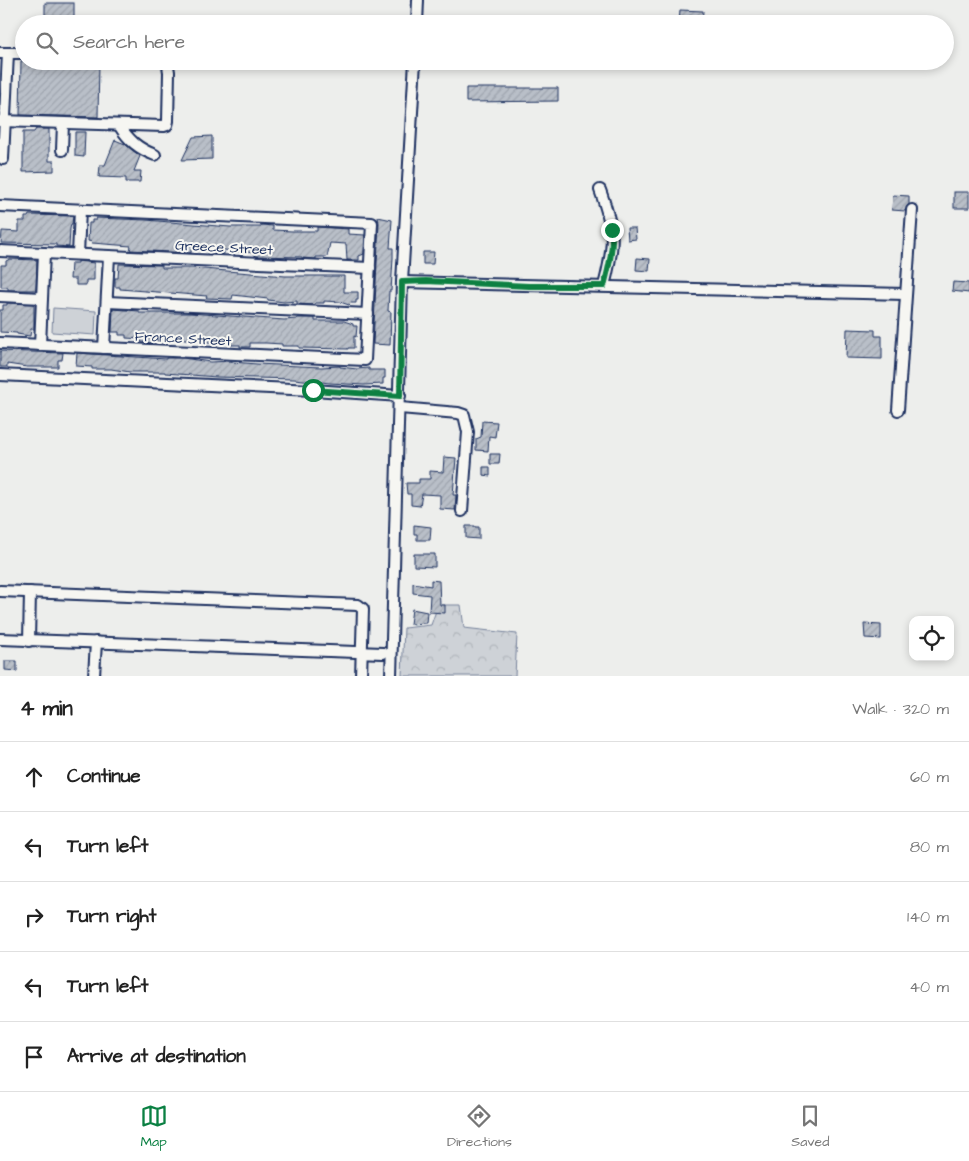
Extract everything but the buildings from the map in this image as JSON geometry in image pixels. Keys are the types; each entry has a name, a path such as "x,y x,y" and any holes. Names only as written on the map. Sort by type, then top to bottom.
{"street":[{"path":"417,15 418,0"},
{"path":"3,159 4,53"},
{"path":"2,121 161,127 167,125 169,70"},
{"path":"391,676 400,408 402,282 414,70"},
{"path":"62,150 63,123"},
{"path":"119,126 132,143 155,155"},
{"path":"600,190 609,217 613,244 604,286"},
{"path":"0,206 372,223 368,314 107,302"},
{"path":"78,254 80,210"},
{"path":"898,410 912,210"},
{"name":"Greece Street","path":"0,250 370,268"},
{"path":"40,345 44,253"},
{"path":"104,348 109,256"},
{"path":"402,282 436,281 529,286 604,286 905,294"},
{"path":"0,296 42,298"},
{"name":"France Street","path":"0,343 365,360 368,314"},
{"path":"0,375 400,396"},
{"path":"400,408 464,415 467,421 468,432 462,511"},
{"path":"0,591 358,605 364,609 361,676"},
{"path":"29,641 30,592"},
{"path":"0,639 383,652"},
{"path":"94,676 96,642"}],"green space":[{"path":"53,308 96,311 95,335 52,332"},
{"path":"438,605 461,605 464,628 517,634 515,676 402,676 404,628 431,625"}],"route":[{"path":"313,390 400,396 402,282 604,286 611,259 612,230"}]}
